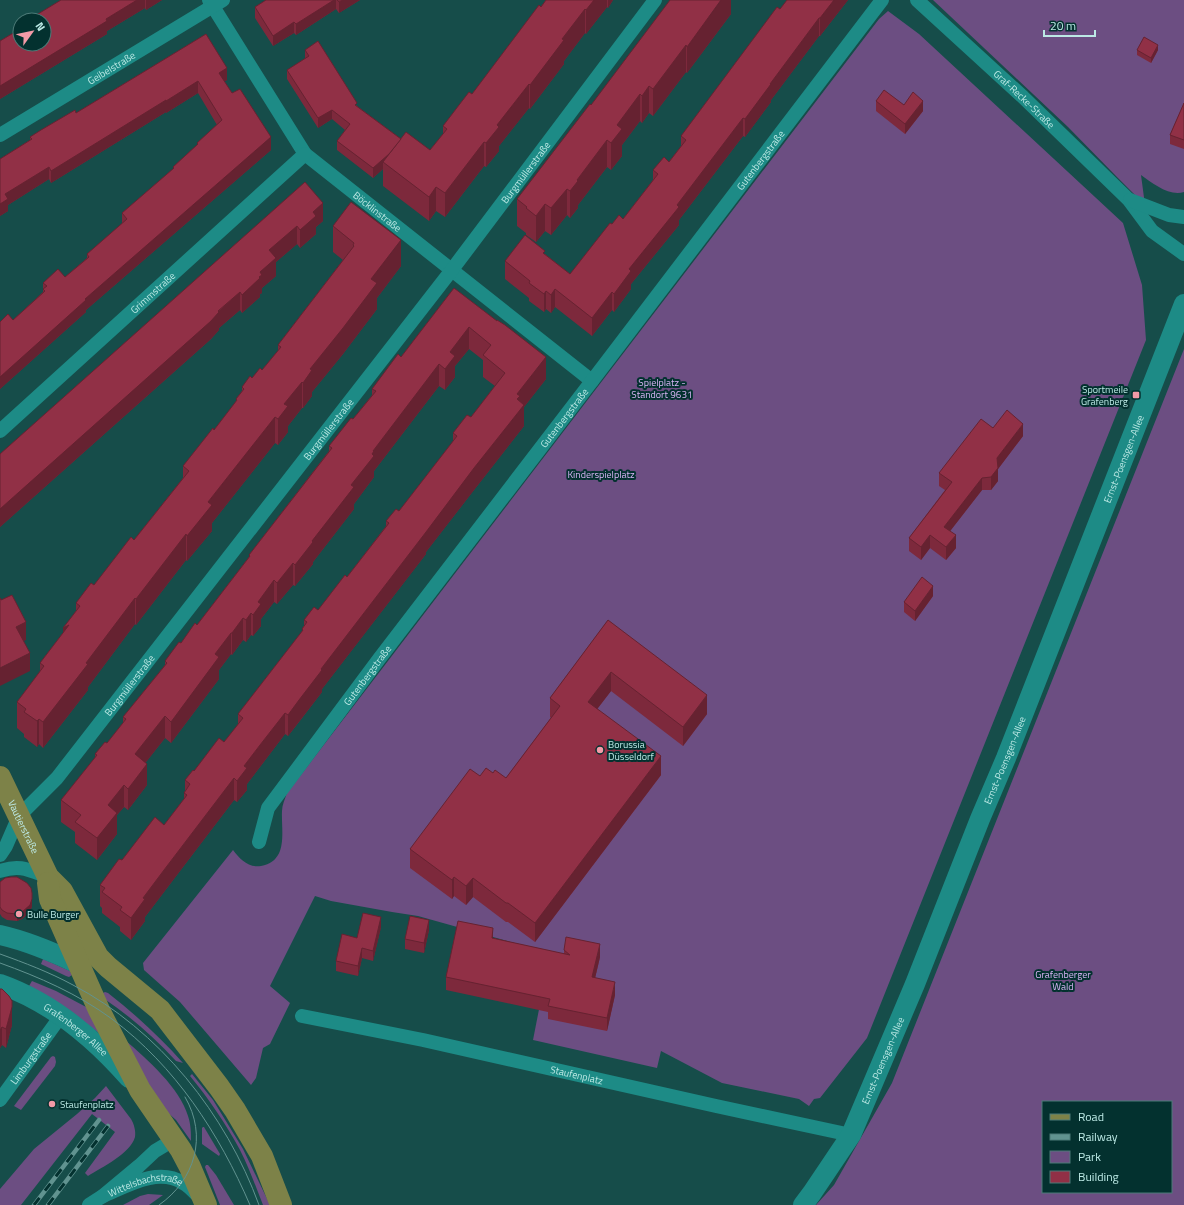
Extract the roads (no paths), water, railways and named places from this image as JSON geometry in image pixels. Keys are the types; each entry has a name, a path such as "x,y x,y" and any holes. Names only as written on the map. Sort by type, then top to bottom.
{"main road":[{"name":"Vautierstraße","path":"0,777 48,877 62,891 98,957 160,1010 188,1048"},
{"name":"Vautierstraße","path":"48,877 50,899 78,964"},
{"path":"78,964 120,992 188,1048 235,1110 262,1156 281,1205"},
{"path":"78,964 98,1010 140,1090 174,1139 190,1167 206,1204"}],"street":[{"name":"Burgmüllerstraße","path":"0,855 6,846 19,816 57,778 451,271 655,0"},
{"name":"Gutenbergstraße","path":"259,842 268,808 379,659 882,0"},
{"name":"Graf-Recke-Straße","path":"917,0 1040,113 1129,200 1152,231 1184,254"},
{"name":"Böcklinstraße","path":"215,2 305,154 592,381"},
{"name":"Geibelstraße","path":"0,135 215,2"},
{"name":"Grimmstraße","path":"0,431 305,154"},
{"name":"Graf-Recke-Straße","path":"1129,200 1169,215 1184,217"},
{"name":"Ernst-Poensgen-Allee","path":"803,1205 817,1187 851,1136 915,984 980,819 1006,758 1184,304"},
{"path":"0,871 18,867 48,877"},
{"path":"0,935 43,949 78,964"},
{"name":"Grafenberger Allee","path":"0,984 45,1005 81,1030 103,1050 140,1090"},
{"name":"Limburgstraße","path":"0,1100 61,1016"},
{"name":"Staufenplatz","path":"302,1016 423,1040 851,1136"},
{"name":"Wittelsbachstraße","path":"89,1205 103,1196 155,1151 174,1139"},
{"name":"Wittelsbachstraße","path":"103,1196 144,1180 162,1177 182,1182 206,1204"}],"tram line":[{"path":"0,954 28,964 73,985 104,1004 134,1026 161,1050 186,1078 208,1107 228,1139 245,1171 259,1205"},
{"path":"0,963 44,980 86,1002 112,1019 156,1058 193,1103 209,1127 238,1178 250,1205"},
{"path":"159,1205 171,1195 181,1183 189,1170 194,1156 196,1127 192,1112 185,1097"}],"railway":[{"path":"34,1205 99,1120"},
{"path":"48,1205 108,1126"}],"place":[{"name":"Sportmeile Grafenberg","path":"1136,395"},
{"name":"Borussia Düsseldorf","path":"600,750"},
{"name":"Bulle Burger","path":"19,914"},
{"name":"Staufenplatz","path":"52,1104"}],"park label":[{"name":"Spielplatz - Standort 9631","path":"662,388"},
{"name":"Kinderspielplatz","path":"601,474"},
{"name":"Grafenberger Wald","path":"1063,980"}]}
